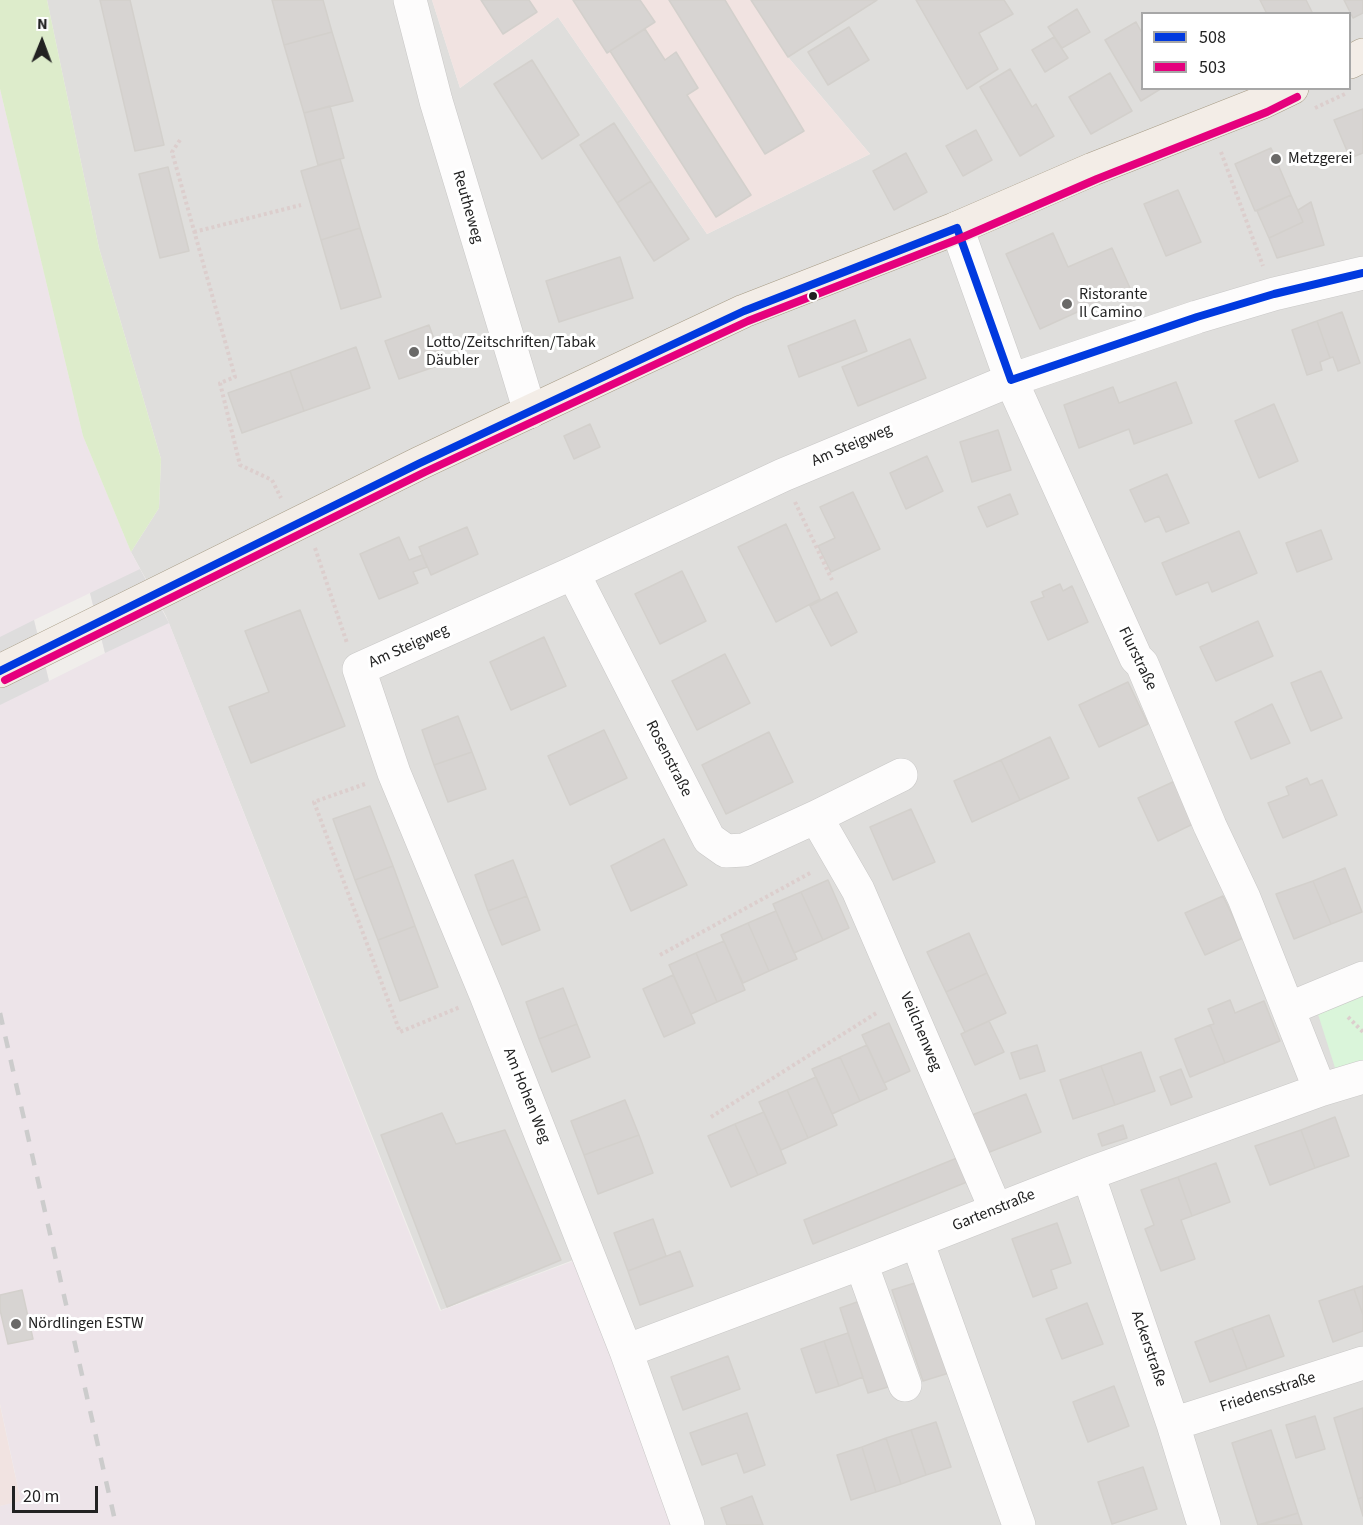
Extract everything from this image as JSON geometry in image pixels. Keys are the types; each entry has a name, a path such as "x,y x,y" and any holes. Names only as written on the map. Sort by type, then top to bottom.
{"main road":[{"path":"0,671 420,463 744,310 957,228 1093,169 1287,90"}],"street":[{"name":"Reutheweg","path":"410,0 439,112 530,412"},
{"name":"Flurstraße","path":"957,228 1011,380 1126,638 1136,658 1142,664 1201,804 1244,898 1320,1090"},
{"name":"Am Steigweg","path":"359,669 783,475 1011,380 1197,317 1274,294 1363,273"},
{"name":"Rosenstraße","path":"573,573 709,839 726,851 744,850 901,776"},
{"name":"Am Hohen Weg","path":"359,669 394,773 486,996 626,1351 688,1525"},
{"path":"816,817 839,856"},
{"name":"Veilchenweg","path":"839,856 858,890 996,1210"},
{"path":"1288,1009 1363,978"},
{"name":"Gartenstraße","path":"626,1351 861,1263 1088,1174 1320,1090 1363,1077"},
{"name":"Ackerstraße","path":"1088,1174 1173,1424 1204,1525"},
{"path":"917,1241 1019,1525"},
{"path":"861,1263 904,1385"},
{"name":"Friedensstraße","path":"1173,1424 1363,1363"}],"path":[{"path":"1209,123 1274,294"},
{"path":"180,140 172,152 235,377 220,384 240,465 272,480 279,495"},
{"path":"194,232 301,205"},
{"path":"783,475 832,580"},
{"path":"314,544 348,644 359,669"},
{"path":"394,773 314,802 400,1032 486,996"},
{"path":"660,955 839,856"},
{"path":"711,1117 904,996"}],"shaded area":[{"path":"47,0 432,0 460,88 558,17 707,234 870,154 788,57 877,0 1363,0 1363,1525 676,1525 576,1259 441,1310 166,616 131,552 159,508 161,459 99,248"},
{"path":"432,0 877,0 788,57 870,154 707,234 558,17 460,88"},
{"path":"0,89 83,436 131,552 169,623 440,1311 576,1260 675,1525 0,1525 0,1506 21,1501 0,1404","holes":["90,593 105,653 49,681 34,620"]},
{"path":"0,1405 21,1502 0,1506"}],"green space":[{"path":"0,0 47,0 99,248 161,459 159,508 131,552 83,436 0,89"},
{"path":"1363,993 1363,1064 1337,1074 1317,1011"}],"pier":[{"path":"140,569 169,623 105,653 90,593"},
{"path":"34,620 49,681 0,705 0,637"}],"building":[{"path":"100,0 130,0 164,145 135,151"},
{"path":"272,0 323,0 332,32 284,45"},
{"path":"481,0 529,0 537,12 503,34"},
{"path":"573,0 640,0 655,22 607,53"},
{"path":"669,0 725,0 804,131 765,154"},
{"path":"751,0 877,0 788,57"},
{"path":"916,0 1004,0 1013,14 979,33 998,69 967,89"},
{"path":"1260,0 1306,0 1312,12 1266,12"},
{"path":"1344,0 1363,0 1363,13 1353,18"},
{"path":"1077,9 1090,32 1062,48 1048,27"},
{"path":"1136,22 1141,31 1141,90 1159,90 1141,101 1105,40"},
{"path":"849,27 869,60 828,85 808,52"},
{"path":"645,29 665,60 676,52 698,88 687,95 751,195 716,217 610,51"},
{"path":"332,32 353,101 304,113 284,45"},
{"path":"1054,37 1068,58 1045,72 1032,50"},
{"path":"532,60 579,135 542,159 494,84"},
{"path":"1010,69 1032,107 1036,104 1054,136 1020,156 980,87"},
{"path":"1110,73 1132,111 1091,134 1069,97"},
{"path":"330,106 344,158 318,165 304,113"},
{"path":"1363,109 1363,153 1350,158 1334,120"},
{"path":"614,123 651,181 617,203 580,145"},
{"path":"976,130 992,160 963,176 946,146"},
{"path":"1271,148 1291,195 1255,211 1235,164"},
{"path":"906,153 927,192 894,210 873,171"},
{"path":"340,159 360,228 321,240 301,171"},
{"path":"168,167 189,251 160,258 139,174"},
{"path":"651,181 689,239 654,261 617,203"},
{"path":"1178,190 1201,242 1166,256 1144,204"},
{"path":"1291,195 1303,222 1269,238 1257,211"},
{"path":"1311,202 1324,245 1277,258 1269,238 1303,222 1298,210"},
{"path":"360,228 381,297 341,309 321,240"},
{"path":"1053,233 1068,267 1112,248 1130,288 1040,329 1006,254"},
{"path":"620,257 633,298 559,322 546,281"},
{"path":"1342,312 1360,363 1338,371 1333,357 1330,358 1317,321"},
{"path":"855,320 867,351 799,377 788,346"},
{"path":"1317,321 1330,358 1320,362 1322,370 1307,375 1292,330"},
{"path":"429,325 443,364 399,379 385,341"},
{"path":"910,339 926,378 858,406 842,367"},
{"path":"356,347 370,388 304,411 290,371"},
{"path":"290,371 304,411 242,433 228,393"},
{"path":"1176,382 1192,423 1134,444 1129,429 1079,448 1064,405 1113,387 1119,403"},
{"path":"1274,404 1298,461 1259,478 1235,421"},
{"path":"590,424 600,447 574,459 564,436"},
{"path":"998,430 1011,470 972,482 960,442"},
{"path":"927,456 943,491 906,509 890,473"},
{"path":"1167,474 1189,523 1166,532 1159,516 1145,522 1130,490"},
{"path":"853,492 880,549 831,572 818,546 835,538 820,507"},
{"path":"1010,494 1018,514 987,527 978,507"},
{"path":"786,524 820,599 776,622 738,547"},
{"path":"467,527 478,554 431,575 419,547"},
{"path":"1321,530 1332,559 1297,572 1286,543"},
{"path":"1239,531 1257,573 1212,592 1208,582 1176,595 1162,563"},
{"path":"399,537 409,560 422,555 427,567 413,572 418,583 379,599 360,554"},
{"path":"682,571 706,621 660,644 635,594"},
{"path":"1060,584 1063,591 1072,586 1088,622 1048,640 1031,602 1044,597 1042,592"},
{"path":"837,592 857,632 831,646 810,606"},
{"path":"300,610 345,726 251,763 229,707 269,692 245,631"},
{"path":"1258,621 1273,656 1216,681 1200,647"},
{"path":"544,637 566,686 511,710 490,662"},
{"path":"725,654 750,703 697,730 672,681"},
{"path":"1321,671 1342,718 1311,731 1291,683"},
{"path":"1128,682 1148,724 1099,747 1079,705"},
{"path":"1272,704 1290,743 1251,759 1235,722"},
{"path":"458,716 472,752 434,765 422,730"},
{"path":"604,730 627,778 570,805 548,756"},
{"path":"769,732 793,782 726,814 702,765"},
{"path":"1050,737 1069,778 1020,800 1001,760"},
{"path":"472,752 486,789 448,802 434,765"},
{"path":"1001,760 1020,800 972,822 954,781"},
{"path":"1307,778 1310,785 1322,780 1337,815 1283,838 1268,803 1289,795 1286,787"},
{"path":"1175,781 1195,823 1158,841 1138,798"},
{"path":"370,806 393,866 355,880 333,819"},
{"path":"911,809 935,862 893,880 870,827"},
{"path":"664,839 687,885 631,911 611,866"},
{"path":"513,860 527,896 488,911 475,875"},
{"path":"393,866 415,926 378,940 355,880"},
{"path":"1345,868 1362,912 1331,924 1313,881"},
{"path":"828,880 849,928 823,940 801,892"},
{"path":"1313,881 1331,924 1294,939 1276,894"},
{"path":"801,892 823,940 794,953 773,904"},
{"path":"527,896 540,930 502,945 488,911"},
{"path":"1223,896 1243,938 1205,955 1185,913"},
{"path":"776,911 797,959 769,971 748,923"},
{"path":"748,923 769,971 743,983 721,935"},
{"path":"415,926 438,987 400,1001 378,940"},
{"path":"969,933 987,973 946,992 927,952"},
{"path":"724,941 745,990 717,1002 696,953"},
{"path":"696,953 717,1002 691,1014 669,965"},
{"path":"987,973 1006,1013 965,1032 946,992"},
{"path":"673,975 695,1023 664,1037 643,989"},
{"path":"563,988 577,1024 539,1039 526,1002"},
{"path":"1230,1000 1235,1013 1264,1001 1280,1041 1225,1063 1210,1025 1214,1024 1208,1009"},
{"path":"989,1021 1004,1052 975,1065 961,1034"},
{"path":"889,1023 910,1071 884,1083 862,1035"},
{"path":"577,1024 590,1057 552,1072 539,1039"},
{"path":"1210,1025 1225,1063 1190,1077 1175,1039"},
{"path":"867,1045 887,1089 860,1101 840,1057"},
{"path":"1037,1045 1045,1071 1020,1079 1011,1053"},
{"path":"1141,1052 1155,1091 1115,1105 1101,1066"},
{"path":"840,1057 860,1101 832,1114 812,1069"},
{"path":"1101,1066 1115,1105 1073,1119 1060,1080"},
{"path":"1181,1069 1192,1097 1171,1105 1160,1077"},
{"path":"816,1077 837,1125 808,1138 787,1090"},
{"path":"787,1090 808,1138 781,1150 759,1102"},
{"path":"1026,1094 1041,1132 987,1153 972,1115"},
{"path":"625,1100 639,1135 584,1155 571,1121"},
{"path":"764,1112 786,1163 758,1175 735,1124"},
{"path":"442,1113 456,1144 505,1130 561,1260 447,1307 381,1135"},
{"path":"1335,1117 1349,1156 1315,1168 1301,1130"},
{"path":"735,1124 758,1175 731,1187 708,1136"},
{"path":"1123,1125 1127,1138 1102,1146 1098,1134"},
{"path":"1301,1130 1315,1168 1270,1185 1255,1146"},
{"path":"639,1135 653,1173 598,1194 584,1155"},
{"path":"957,1158 967,1182 813,1244 804,1220"},
{"path":"1216,1163 1230,1202 1192,1216 1178,1177"},
{"path":"1178,1177 1192,1216 1181,1220 1195,1259 1161,1271 1145,1229 1154,1225 1141,1190"},
{"path":"653,1219 666,1256 628,1271 614,1233"},
{"path":"1057,1223 1071,1263 1051,1270 1057,1288 1033,1297 1012,1239"},
{"path":"680,1251 693,1286 640,1305 628,1271"},
{"path":"918,1282 949,1373 923,1381 892,1290"},
{"path":"1363,1286 1363,1315 1354,1289"},
{"path":"1354,1289 1363,1315 1363,1331 1333,1342 1319,1301"},
{"name":"Nördlingen ESTW","path":"22,1290 33,1339 8,1344 0,1310 0,1295"},
{"path":"860,1301 888,1387 868,1393 840,1308"},
{"path":"1087,1303 1103,1344 1062,1359 1046,1319"},
{"path":"1269,1315 1284,1356 1247,1369 1232,1328"},
{"path":"1232,1328 1247,1369 1210,1382 1195,1342"},
{"path":"848,1333 863,1377 839,1386 824,1341"},
{"path":"824,1341 839,1386 816,1393 801,1349"},
{"path":"728,1356 740,1389 683,1410 671,1377"},
{"path":"1114,1386 1129,1426 1088,1442 1073,1402"},
{"path":"1363,1408 1363,1497 1358,1499 1334,1418"},
{"path":"747,1413 765,1465 744,1473 737,1453 702,1465 690,1433"},
{"path":"1315,1416 1325,1449 1296,1458 1286,1425"},
{"path":"936,1422 951,1467 926,1475 911,1430"},
{"path":"911,1430 926,1475 901,1484 886,1438"},
{"path":"1271,1430 1298,1513 1258,1525 1232,1443"},
{"path":"886,1438 901,1484 876,1492 862,1447"},
{"path":"862,1447 876,1492 851,1500 837,1455"},
{"path":"1143,1467 1157,1509 1112,1524 1098,1482"},
{"path":"752,1496 763,1525 727,1525 721,1508"},
{"path":"1363,1497 1363,1516 1358,1499"},
{"path":"1298,1513 1302,1525 1262,1525"}],"railway":[{"path":"0,1013 116,1525"}],"transit line":[{"name":"503","path":"5,680 425,472 748,321 961,238 1097,179 1267,112 1297,97"},
{"name":"508","path":"0,671 420,463 744,311 957,228 1011,380 1197,317 1274,294 1363,273"}],"place":[{"name":"Metzgerei","path":"1276,159"},
{"name":"Ristorante Il Camino","path":"1067,304"},
{"name":"Lotto/Zeitschriften/Tabak Däubler","path":"414,352"},
{"name":"Nördlingen ESTW","path":"16,1324"}]}
